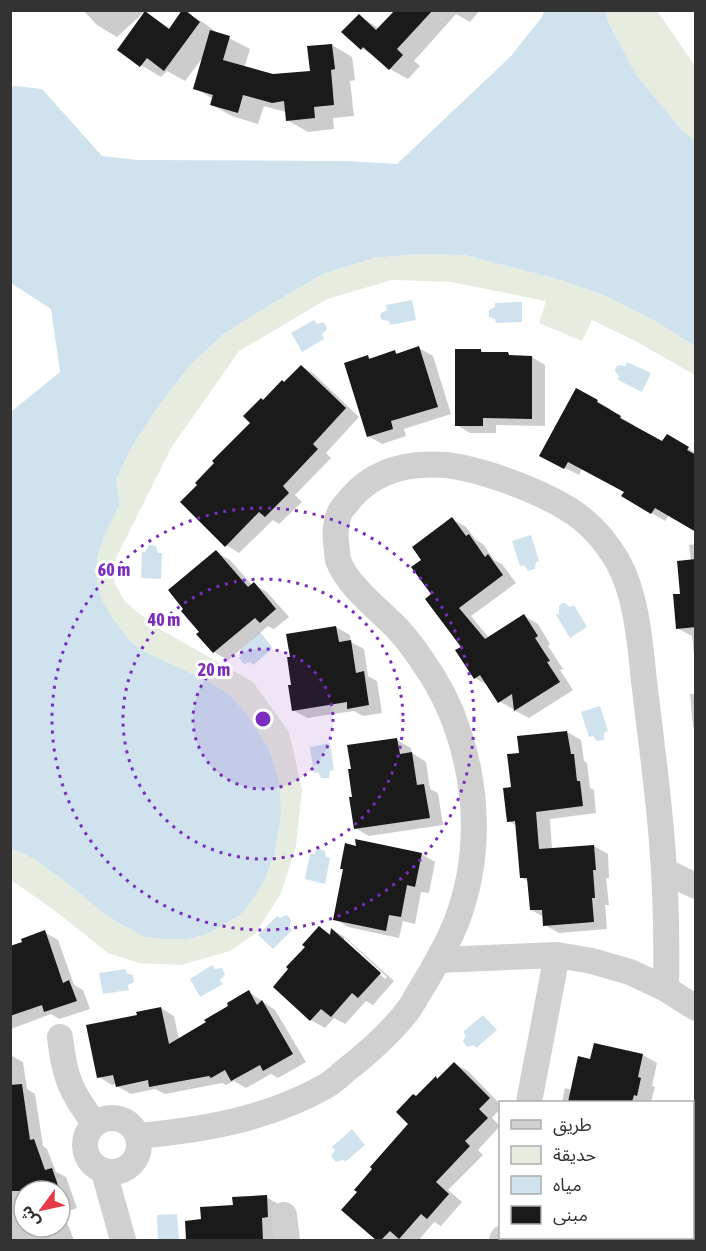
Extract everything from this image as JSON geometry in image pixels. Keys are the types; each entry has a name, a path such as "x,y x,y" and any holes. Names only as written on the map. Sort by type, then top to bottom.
{"street":[{"path":"138,1136 175,1133 245,1119 278,1109 328,1085 372,1050 409,1008 438,960 455,925 468,887 474,847 474,807 469,768 458,729 443,694 423,661 399,631 352,584 338,561 335,534 341,510 357,490 375,477 400,467 448,465 492,476 532,490 570,509 598,534 619,564 632,599 657,792 664,871 667,939 666,989"},
{"path":"664,871 696,886"},
{"path":"438,960 557,956 592,961 630,972 666,989 696,1008"},
{"path":"529,1101 557,956"},
{"path":"60,1037 62,1060 69,1083 95,1124"},
{"path":"115,1118 125,1121 133,1127 138,1136 140,1146 138,1156 124,1171 104,1172 89,1160 85,1150 85,1140 89,1131 104,1119 115,1118"},
{"path":"104,1172 123,1240"},
{"path":"284,1215 287,1240"}],"green space":[{"path":"606,11 657,11 695,66 695,141 681,129 637,76 608,22"},
{"path":"417,254 464,255 558,279 606,296 655,321 695,346 695,375 592,320 582,341 539,323 546,301 451,282 392,280 327,299 239,351 171,448 116,558 114,582 125,602 156,627 253,682 289,732 302,789 296,846 281,893 256,933 230,951 181,965 139,963 108,953 54,910 11,880 11,848 34,859 106,915 124,926 146,937 187,939 205,935 239,916 264,881 274,856 281,815 146,653 130,641 102,601 97,560 103,539 120,504 116,480 131,448 157,408 190,365 225,333 323,274 374,258"}],"water":[{"path":"544,11 606,11 608,22 637,76 681,129 695,141 695,346 655,321 606,296 558,279 464,255 417,254 374,258 323,274 225,333 190,365 157,408 131,448 116,480 120,504 103,539 97,560 98,582 102,601 130,641 146,653 206,680 231,696 248,716 269,750 279,781 281,815 274,856 264,881 239,916 205,935 187,939 145,937 106,915 34,859 11,848 11,414 60,372 51,309 11,283 11,88 14,86 42,89 102,156 138,160 347,161 397,164 511,56 542,17"},
{"path":"412,300 416,320 390,325 389,321 382,320 380,316 387,310 386,305"},
{"path":"522,302 522,322 496,323 495,319 489,317 489,310 495,307 495,303"},
{"path":"314,320 317,324 324,322 327,329 322,334 324,339 302,352 291,333"},
{"path":"627,362 651,373 642,392 618,380 616,367 625,366"},
{"path":"531,535 539,561 536,562 535,569 528,571 524,565 520,566 512,541"},
{"path":"149,545 156,546 158,553 162,553 161,579 141,578 142,552 145,552"},
{"path":"562,603 570,607 574,605 587,627 570,638 556,615"},
{"path":"260,632 273,648 253,665 250,662 244,664 239,658 243,653 240,650"},
{"path":"600,706 608,731 604,733 604,740 597,741 593,736 589,737 581,712"},
{"path":"330,743 334,770 330,771 329,778 321,778 318,772 314,773 310,747"},
{"path":"318,848 325,851 326,857 330,858 325,884 305,879 310,854 314,854"},
{"path":"286,915 290,918 289,927 292,930 273,949 258,935 277,916 280,918"},
{"path":"212,965 215,969 222,968 225,975 220,980 223,984 200,997 190,979"},
{"path":"126,969 126,973 133,975 134,982 128,985 129,990 103,994 99,973"},
{"path":"483,1015 497,1030 476,1048 474,1045 467,1047 463,1041 466,1035 463,1032"},
{"path":"352,1129 365,1145 345,1162 343,1160 336,1162 331,1156 335,1150 332,1147"},
{"path":"177,1214 179,1240 158,1240 157,1215"}],"building":[{"path":"182,10 200,22 164,71 147,58 140,67 117,50 145,11 169,29"},
{"path":"395,10 433,10 397,49 403,55 389,70 363,47 361,50 341,32 359,14 376,30"},
{"path":"210,30 230,36 223,60 273,74 310,71 307,46 332,44 335,69 331,70 334,105 314,107 315,118 286,121 284,101 272,103 243,95 238,113 210,105 213,95 193,89"},
{"path":"419,346 438,407 391,421 393,429 367,437 344,363 368,355 369,359 395,350 396,354"},
{"path":"455,349 481,349 481,352 508,352 509,355 532,356 532,419 483,418 483,426 455,426"},
{"path":"301,365 346,408 313,444 318,449 283,486 289,493 265,517 259,512 225,547 180,502 197,485 195,483 214,463 212,461 250,423 243,416"},
{"path":"576,388 598,400 597,402 621,416 620,418 662,441 667,434 689,447 687,450 696,455 696,532 655,508 651,514 621,496 624,492 568,462 564,469 539,456"},
{"path":"452,517 466,536 469,534 485,557 488,554 503,575 459,608 485,639 524,614 538,636 535,638 550,661 547,662 560,682 514,711 512,694 498,703 480,675 474,679 455,650 461,647 425,599 431,594 411,567 421,560 412,547"},
{"path":"216,550 248,587 254,582 276,609 260,623 255,618 213,653 196,634 199,632 181,611 183,609 168,590"},
{"path":"696,559 696,627 676,629 673,594 680,594 677,561"},
{"path":"336,626 339,642 351,640 356,673 364,671 369,705 347,709 347,702 292,711 288,685 291,685 287,657 290,657 286,634"},
{"path":"567,731 571,754 574,754 577,781 580,781 583,806 536,812 539,849 594,845 595,898 592,898 594,922 543,926 542,910 530,910 527,878 520,878 515,821 507,822 503,788 511,787 507,754 519,753 517,736"},
{"path":"397,738 400,754 412,752 417,785 424,784 430,818 354,829 349,797 352,797 348,769 351,769 347,745"},
{"path":"355,839 422,853 415,887 407,885 401,917 389,915 386,931 333,920 343,869 340,869 345,843 356,846"},
{"path":"319,926 330,935 331,928 381,973 358,998 352,993 331,1017 321,1009 310,1021 273,987 288,969 286,967 305,947 302,945"},
{"path":"45,930 63,983 69,980 77,1001 44,1012 42,1005 10,1016 10,946"},
{"path":"249,990 257,1005 262,1000 293,1054 263,1071 260,1065 231,1081 225,1070 211,1078 209,1076 149,1087 148,1080 116,1087 113,1075 97,1078 86,1025 137,1015 136,1012 161,1007 169,1044 206,1022 204,1020"},
{"path":"594,1043 643,1054 637,1096 634,1095 632,1101 568,1101 578,1056 590,1059"},
{"path":"454,1062 490,1098 479,1109 488,1118 465,1141 470,1146 436,1182 449,1194 427,1219 421,1214 399,1239 390,1231 381,1240 376,1240 341,1210 357,1192 354,1190 372,1169 370,1167 408,1124 396,1112 413,1094 416,1096"},
{"path":"22,1084 30,1140 34,1139 45,1170 52,1168 56,1179 12,1179 12,1191 10,1191 10,1085"},
{"path":"267,1195 268,1217 262,1218 263,1240 186,1240 185,1221 201,1219 200,1207 233,1205 232,1197"}]}
